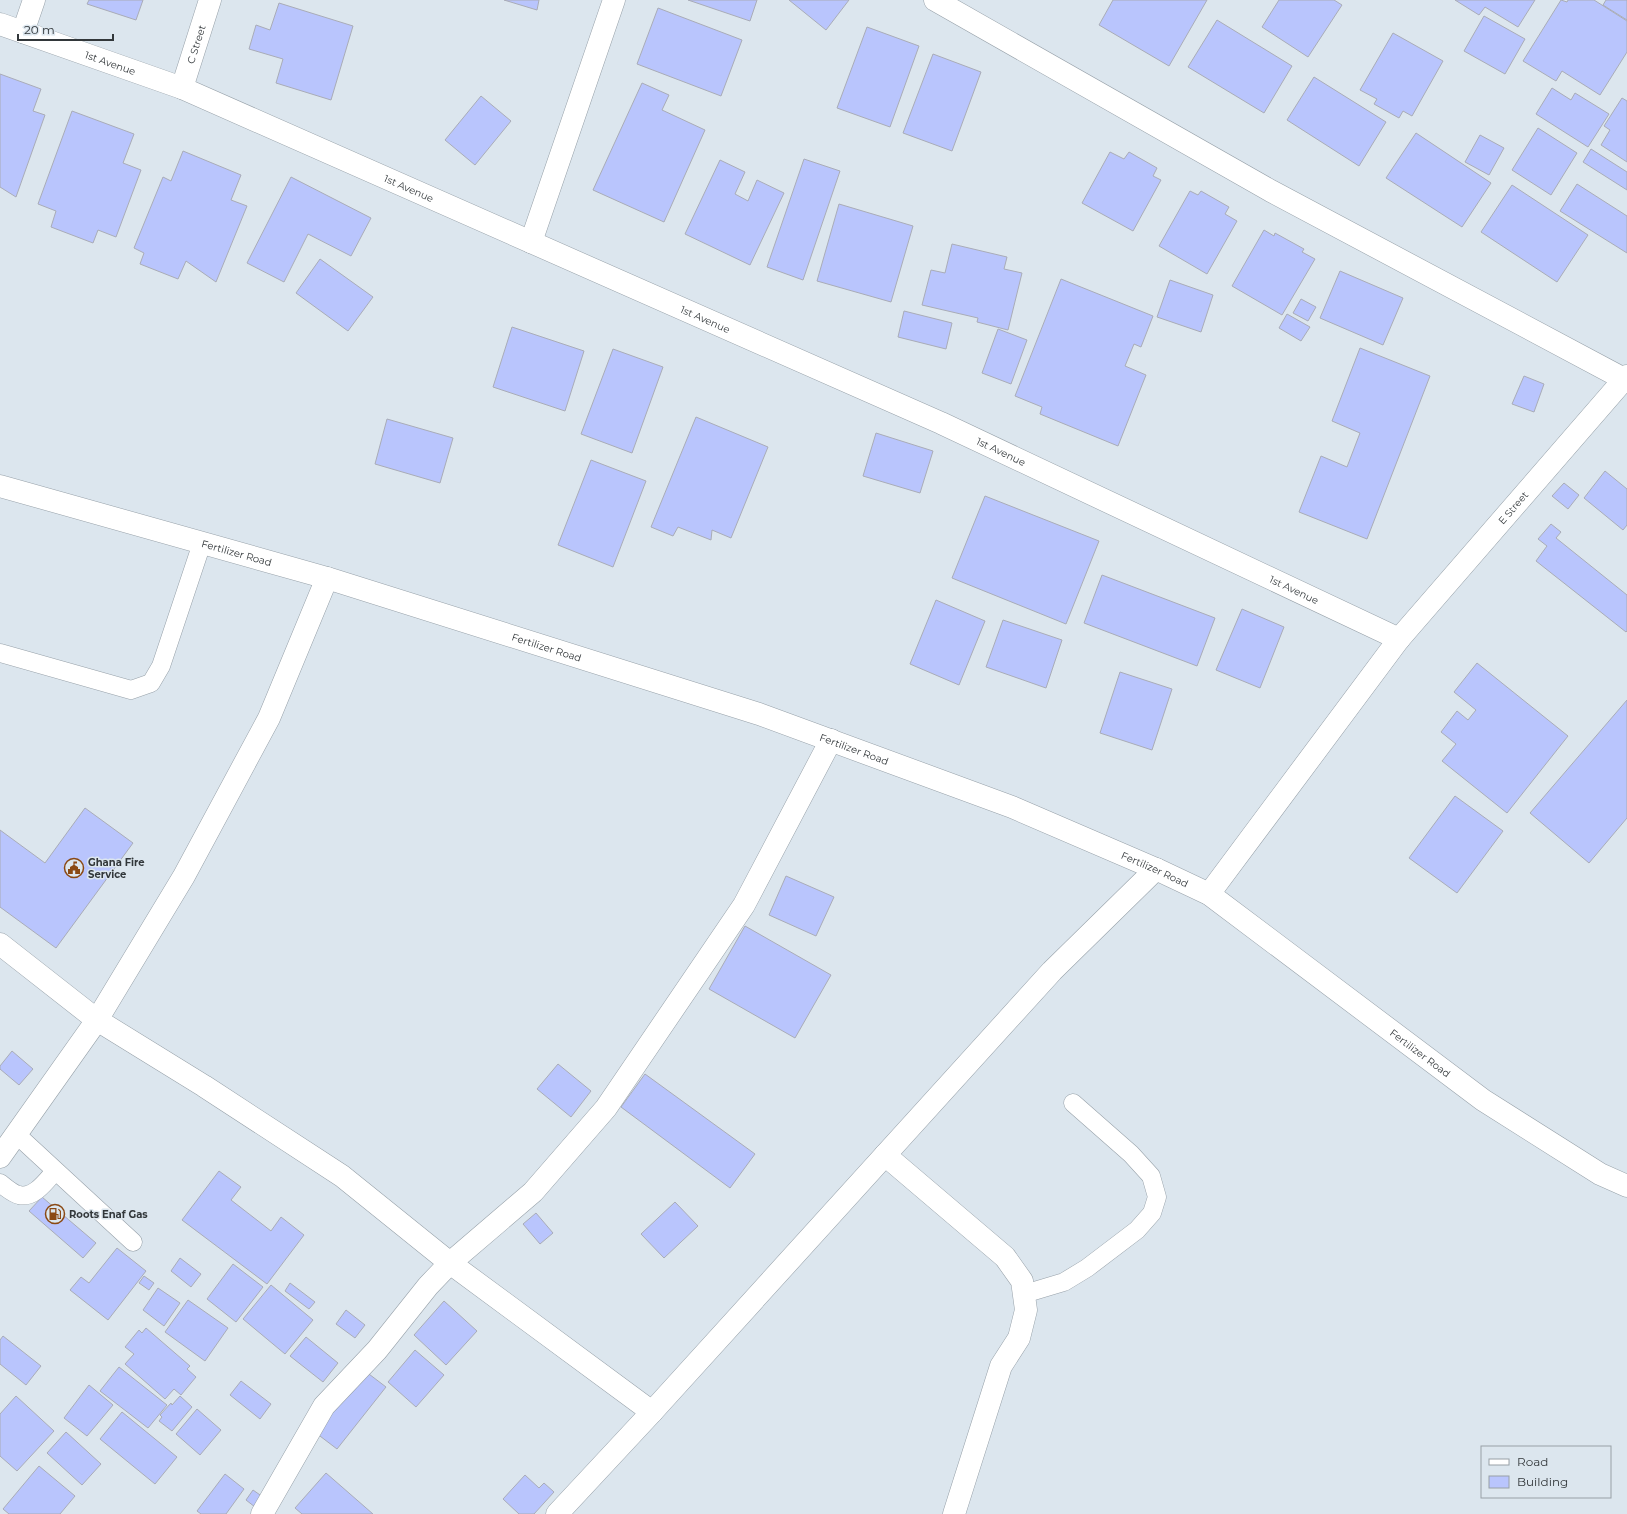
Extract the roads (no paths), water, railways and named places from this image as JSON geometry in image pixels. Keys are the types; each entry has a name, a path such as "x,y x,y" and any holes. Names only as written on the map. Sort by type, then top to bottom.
{"street":[{"path":"23,32 34,0"},
{"name":"C Street","path":"182,88 210,0"},
{"path":"531,242 614,0"},
{"path":"935,0 1271,191 1626,377"},
{"name":"1st Avenue","path":"0,24 182,88 941,423 1399,639"},
{"name":"E Street","path":"1209,894 1399,639 1626,377"},
{"name":"Fertilizer Road","path":"0,486 327,578 759,714 1012,807 1156,869 1209,894 1483,1100 1600,1174 1627,1186"},
{"path":"0,1157 98,1020 184,876 269,718 327,578"},
{"path":"262,1514 324,1406 377,1350 428,1286 450,1263 532,1192 606,1108 744,905 831,740"},
{"path":"557,1514 652,1412 1052,971 1156,869"},
{"path":"0,944 98,1020 204,1086 342,1176 450,1263 652,1412"},
{"path":"885,1155 1005,1257 1022,1281 1026,1310 1019,1338 1001,1366 954,1514"}],"lane":[{"path":"0,653 131,690 151,683 161,666 202,543"},
{"path":"1024,1294 1064,1282 1087,1268 1136,1230 1152,1213 1157,1197 1151,1176 1131,1154 1073,1102"},
{"path":"16,1134 133,1242"},
{"path":"0,1183 19,1195 28,1195 36,1191 56,1171"}],"place":[{"name":"Ghana Fire Service","path":"74,868"},
{"name":"Roots Enaf Gas","path":"55,1214"}]}
